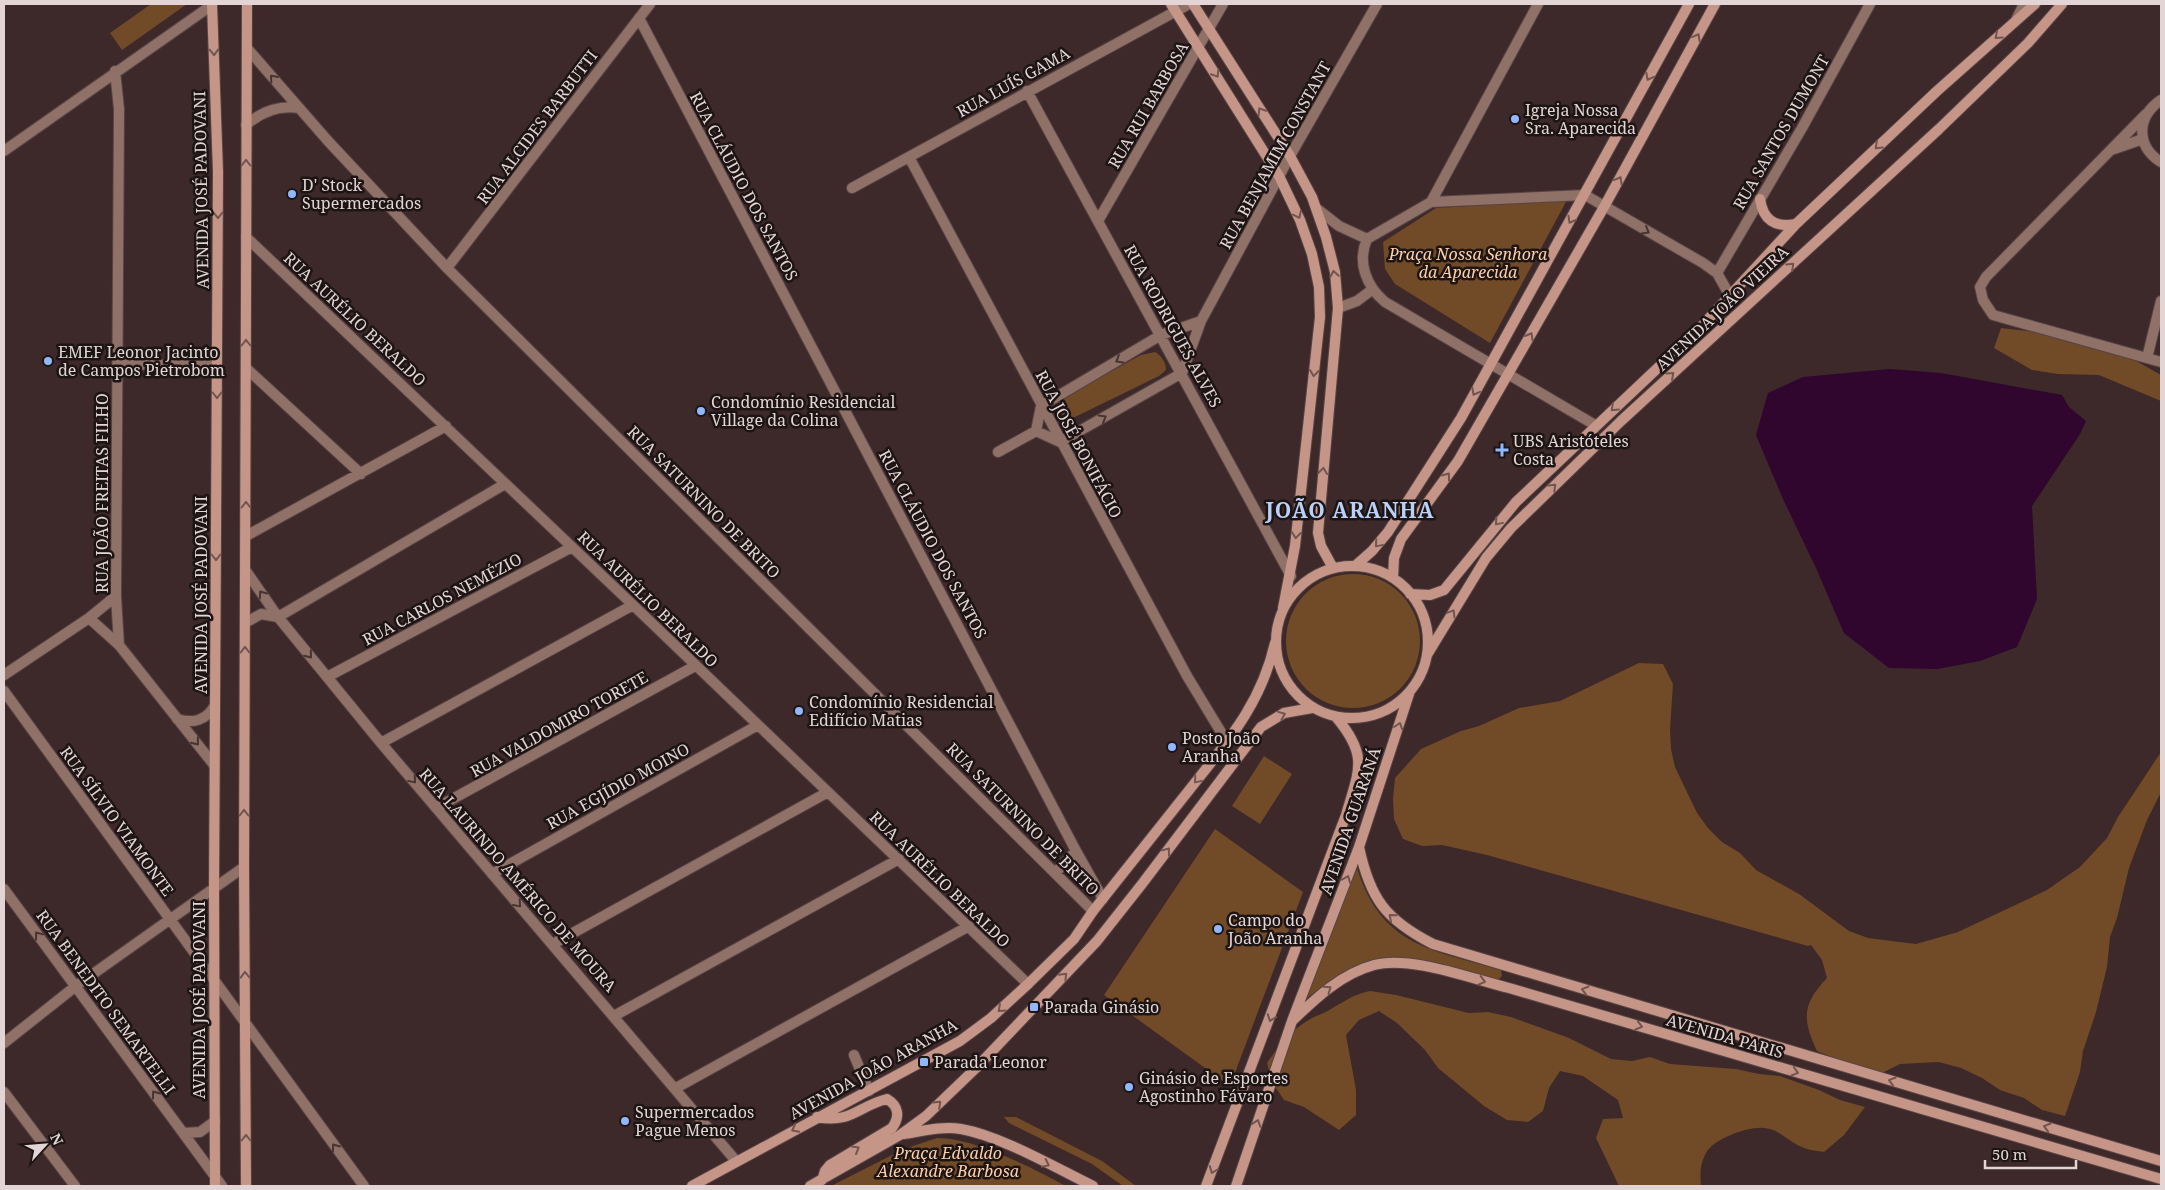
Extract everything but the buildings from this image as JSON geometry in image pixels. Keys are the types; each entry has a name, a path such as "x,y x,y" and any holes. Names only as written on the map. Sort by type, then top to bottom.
{"street":[{"path":"4,151 212,4"},
{"name":"AVENIDA JOSÉ PADOVANI","path":"212,4 218,172 214,766 215,1181"},
{"path":"246,1186 244,866 247,4"},
{"name":"RUA ALCIDES BARBUTTI","path":"447,268 650,4"},
{"name":"RUA LUÍS GAMA","path":"852,188 1173,7 1189,4"},
{"path":"1193,4 1290,156 1316,208 1326,237 1334,272 1338,308 1318,533 1321,546 1333,568"},
{"name":"RUA RUI BARBOSA","path":"1098,221 1223,4"},
{"name":"RUA BENJAMIM CONSTANT","path":"1182,373 1201,321 1290,156 1377,4"},
{"path":"1431,202 1538,4"},
{"path":"1355,566 1372,552 1388,532 1461,418 1689,4"},
{"path":"1393,578 1394,558 1401,539 1458,461 1604,207 1715,4"},
{"name":"RUA SANTOS DUMONT","path":"1717,273 1870,4"},
{"path":"2017,18 2024,4"},
{"name":"AVENIDA JOÃO VIEIRA","path":"1410,594 1430,595 1444,590 1516,502 1700,327 1796,224 2017,18 2035,4"},
{"name":"AVENIDA JOÃO VIEIRA","path":"1427,655 1486,558 1512,528 1621,421 1939,129 2028,43 2062,4"},
{"path":"1173,7 1279,176 1300,220 1312,254 1319,287 1320,317 1291,576 1277,625 1276,643 1283,675 1295,693 1312,708 1336,717 1356,718 1376,714 1395,705 1410,692 1421,674 1427,655 1427,633 1421,612 1410,594 1393,578 1375,570 1355,566 1333,568 1304,583 1283,608"},
{"name":"RUA CLÁUDIO DOS SANTOS","path":"639,18 1076,851 1103,898"},
{"name":"RUA SATURNINO DE BRITO","path":"247,48 299,108 447,268 1094,911"},
{"name":"RUA JOÃO FREITAS FILHO","path":"116,71 119,109 116,596 119,645"},
{"name":"RUA RODRIGUES ALVES","path":"1027,91 1161,334 1291,576"},
{"path":"2161,100 2108,151 1986,277 1980,287 1983,300 1993,315 2161,362"},
{"path":"246,125 266,112 279,108 299,108"},
{"path":"2146,114 2143,122 2143,139 2153,157 2161,162"},
{"path":"2108,151 2143,139"},
{"name":"RUA JOSÉ BONIFÁCIO","path":"909,157 1187,676 1227,742"},
{"path":"1595,425 1399,312 1376,295 1362,264 1363,249 1368,239 1431,202 1585,195 1717,273 1730,296"},
{"path":"1760,200 1765,216 1770,221 1786,226 1796,224"},
{"path":"1316,208 1339,226 1368,239"},
{"name":"RUA AURÉLIO BERALDO","path":"246,237 1028,984"},
{"path":"1338,308 1357,301 1373,289"},
{"path":"2147,358 2161,301"},
{"path":"1036,432 1041,406 1161,334 1201,321"},
{"path":"118,364 217,366"},
{"path":"246,368 361,474"},
{"path":"1036,432 1060,442 1182,373"},
{"path":"246,536 446,426"},
{"path":"998,452 1036,432"},
{"path":"245,623 261,614 278,617 505,484"},
{"name":"RUA CARLOS NEMÉZIO","path":"327,677 572,547"},
{"name":"RUA LAURINDO AMÉRICO DE MOURA","path":"246,572 278,617 381,743 676,1088 736,1161"},
{"path":"4,674 89,618 116,596"},
{"path":"381,743 633,605"},
{"path":"89,618 119,645 214,766"},
{"name":"AVENIDA JOÃO ARANHA","path":"692,1186 960,1041 991,1018 1028,984 1074,939 1103,898 1227,742 1256,698 1268,672 1276,643"},
{"name":"RUA VALDOMIRO TORETE","path":"436,808 696,666"},
{"name":"RUA SÍLVIO VIAMONTE","path":"4,691 364,1186"},
{"name":"AVENIDA GUARANÁ","path":"1236,1186 1292,1021 1359,847 1410,692"},
{"path":"177,719 198,721 208,715 215,705"},
{"path":"810,1186 900,1135 926,1116 965,1080 1084,956 1142,884 1261,726 1284,713 1312,708"},
{"name":"AVENIDA GUARANÁ","path":"1206,1186 1343,823 1357,780 1360,767 1359,756 1349,732 1336,717"},
{"name":"RUA EGJÍDIO MOINO","path":"492,874 758,725"},
{"path":"553,944 828,792"},
{"name":"AVENIDA PARIS","path":"1359,847 1370,884 1387,913 1409,932 1433,944 2161,1161"},
{"path":"1056,872 1076,851"},
{"path":"614,1016 899,859"},
{"path":"4,1043 76,986 169,918 214,890 244,866"},
{"name":"RUA BENEDITO SEMARTELLI","path":"4,889 184,1133 215,1181 222,1186"},
{"path":"676,1088 969,926"},
{"name":"AVENIDA PARIS","path":"1292,1021 1319,995 1352,973 1374,965 1399,962 1447,971 1509,988 2161,1180"},
{"path":"854,1055 869,1091"},
{"path":"4,1092 75,1186"},
{"path":"817,1117 829,1120 844,1118 887,1099 894,1103 898,1109 898,1118 892,1128 830,1165 825,1171 822,1180"},
{"path":"1952,1118 1956,1100"},
{"path":"184,1133 200,1132 215,1121"},
{"path":"900,1135 939,1128 960,1129 976,1133 1010,1146 1093,1186"}],"green space":[{"path":"151,4 187,4 122,50 110,33"},
{"name":"Praça Nossa Senhora da Aparecida","path":"1567,200 1490,343 1395,284 1385,269 1383,242 1436,208"},
{"path":"2001,328 2064,335 2110,346 2161,375 2161,401 2099,375 2058,374 2032,370 1994,348"},
{"path":"1155,352 1163,359 1166,367 1166,370 1159,376 1075,417 1065,418 1059,411 1059,400 1141,355"},
{"path":"1353,574 1379,579 1401,593 1415,615 1420,641 1415,667 1401,689 1379,703 1353,708 1327,703 1305,689 1291,667 1286,641 1291,615 1305,593 1327,579"},
{"path":"1639,663 1663,664 1673,684 1670,730 1671,749 1675,767 1697,813 1708,828 1722,842 1740,853 1756,870 1799,894 1849,931 1868,938 1916,944 1958,932 2047,890 2080,867 2107,838 2118,817 2161,752 2161,792 2147,820 2129,868 2117,918 2110,937 2107,967 2096,1012 2083,1051 2080,1072 2065,1116 2042,1110 2024,1098 2000,1090 1982,1078 1961,1068 1939,1062 1900,1064 1880,1074 1857,1068 1817,1051 1809,1030 1807,1012 1813,996 1827,978 1822,960 1811,945 1808,946 1487,855 1442,845 1422,846 1403,839 1394,819 1395,778 1421,749 1519,708 1560,701"},
{"path":"1264,756 1292,774 1260,824 1232,806"},
{"name":"Campo do João Aranha","path":"1215,829 1303,892 1230,1086 1104,995"},
{"path":"1357,868 1367,894 1380,914 1395,929 1412,941 1431,950 1501,970 1502,976 1497,981 1441,965 1404,960 1385,960 1366,963 1348,970 1307,998 1332,928"},
{"path":"1370,991 1396,995 1469,1013 1488,1012 1511,1017 1569,1038 1611,1059 1632,1061 1650,1057 1670,1064 1736,1069 1780,1076 1840,1100 1865,1107 1844,1135 1824,1152 1804,1148 1769,1129 1750,1129 1723,1138 1710,1148 1704,1157 1702,1165 1701,1186 1619,1186 1596,1138 1603,1119 1623,1118 1618,1100 1583,1076 1560,1071 1549,1088 1543,1111 1528,1122 1507,1120 1484,1106 1438,1068 1425,1050 1397,1023 1379,1011 1359,1020 1346,1035 1356,1090 1356,1115 1339,1130 1304,1107 1284,1100 1272,1082 1267,1063 1285,1040 1301,1025 1350,998"},
{"path":"1004,1117 1016,1117 1102,1161 1136,1186 1123,1186 1092,1164 1009,1123"},
{"name":"Praça Edvaldo Alexandre Barbosa","path":"937,1138 951,1139 985,1148 1021,1163 1066,1186 831,1186 904,1149"}],"shaded area":[{"path":"1890,369 1941,373 2062,395 2069,407 2086,421 2080,434 2032,506 2037,599 2017,647 1980,661 1937,669 1889,668 1844,633 1756,435 1768,393 1803,377"}],"place":[{"name":"Igreja Nossa Sra. Aparecida","path":"1515,119"},
{"name":"D' Stock Supermercados","path":"292,194"},
{"name":"EMEF Leonor Jacinto de Campos Pietrobom","path":"48,361"},
{"name":"Condomínio Residencial Village da Colina","path":"701,411"},
{"name":"UBS Aristóteles Costa","path":"1502,450"},
{"name":"Condomínio Residencial Edifício Matias","path":"799,711"},
{"name":"Posto João Aranha","path":"1172,747"},
{"name":"Campo do João Aranha","path":"1218,929"},
{"name":"Parada Ginásio","path":"1034,1007"},
{"name":"Parada Leonor","path":"924,1062"},
{"name":"Ginásio de Esportes Agostinho Fávaro","path":"1129,1087"},
{"name":"Supermercados Pague Menos","path":"625,1121"}],"district":[{"name":"JOÃO ARANHA","path":"1350,511"}]}
